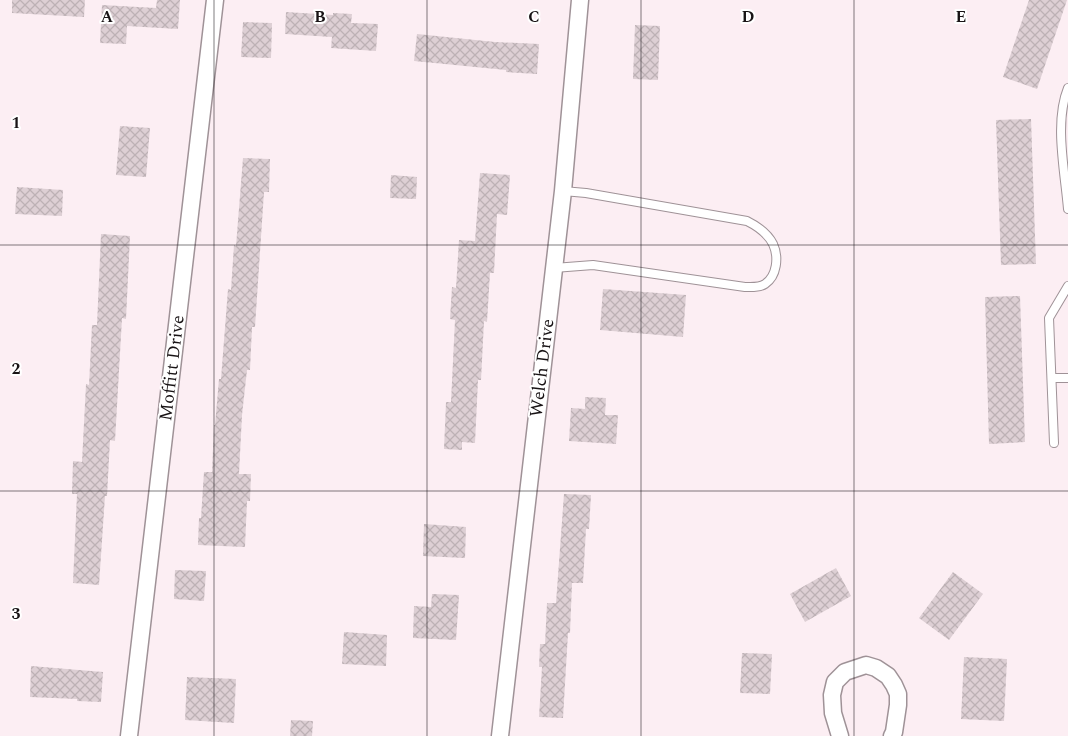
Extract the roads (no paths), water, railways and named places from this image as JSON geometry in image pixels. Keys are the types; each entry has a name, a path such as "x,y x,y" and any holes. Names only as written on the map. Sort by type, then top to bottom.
{"street":[{"name":"Moffitt Drive","path":"129,736 215,0"},
{"name":"Welch Drive","path":"500,736 563,191 580,0"},
{"path":"840,736 833,713 832,695 834,682 845,672 866,665 876,668 888,676 898,694 892,736"}],"lane":[{"path":"1068,88 1063,101 1061,125 1068,208"},
{"path":"554,268 593,265 756,287 765,284 776,267 777,255 773,244 756,225 748,221 586,193 563,191"},
{"path":"1054,443 1049,318 1068,286"},
{"path":"1052,378 1068,378"}]}
